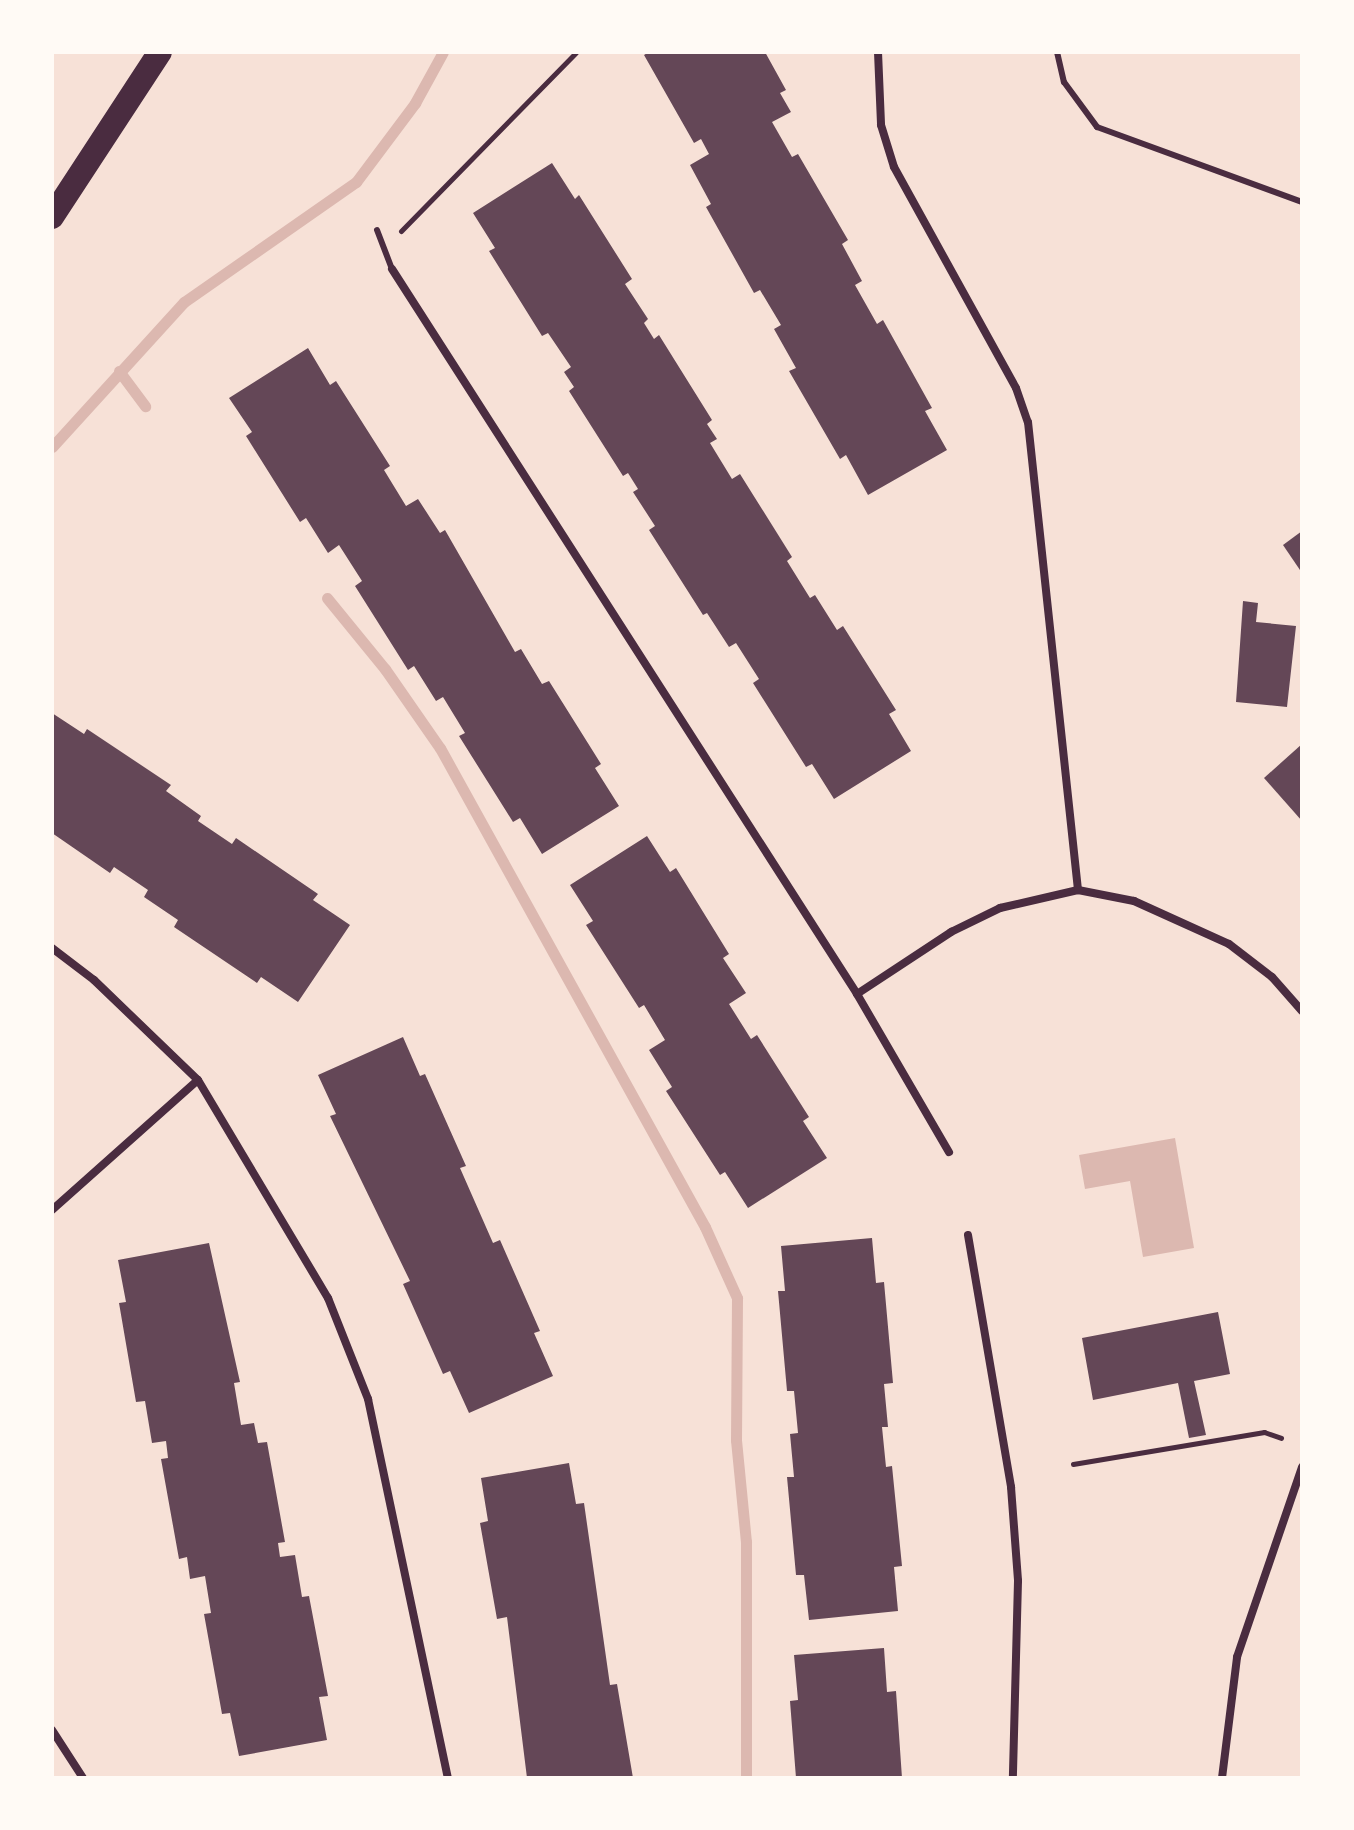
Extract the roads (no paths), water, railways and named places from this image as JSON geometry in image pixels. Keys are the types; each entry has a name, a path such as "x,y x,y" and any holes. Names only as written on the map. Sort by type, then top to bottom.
{"highway":[{"path":"52,217 160,52"}],"street":[{"path":"878,52 881,125 894,167 1016,388 1028,422 1078,890"},
{"path":"392,269 857,994 949,1152"},
{"path":"857,994 951,932 1000,908 1078,890 1134,901 1229,944 1272,977 1302,1011"},
{"path":"52,948 94,980 198,1080 328,1298 368,1399 448,1778"},
{"path":"52,1210 198,1080"},
{"path":"968,1235 1011,1487 1018,1581 1013,1778 1020,1778"},
{"path":"1222,1778 1237,1657 1302,1467"},
{"path":"52,1730 83,1778"}],"lane":[{"path":"1057,52 1071,94 1097,127 1302,202"},
{"path":"377,230 392,269"}],"waterway":[{"path":"52,447 184,302 356,182 415,103 443,52"},
{"path":"119,371 145,406"},
{"path":"327,598 385,669 440,748 705,1227 737,1298 736,1440 746,1542 746,1778"}]}
